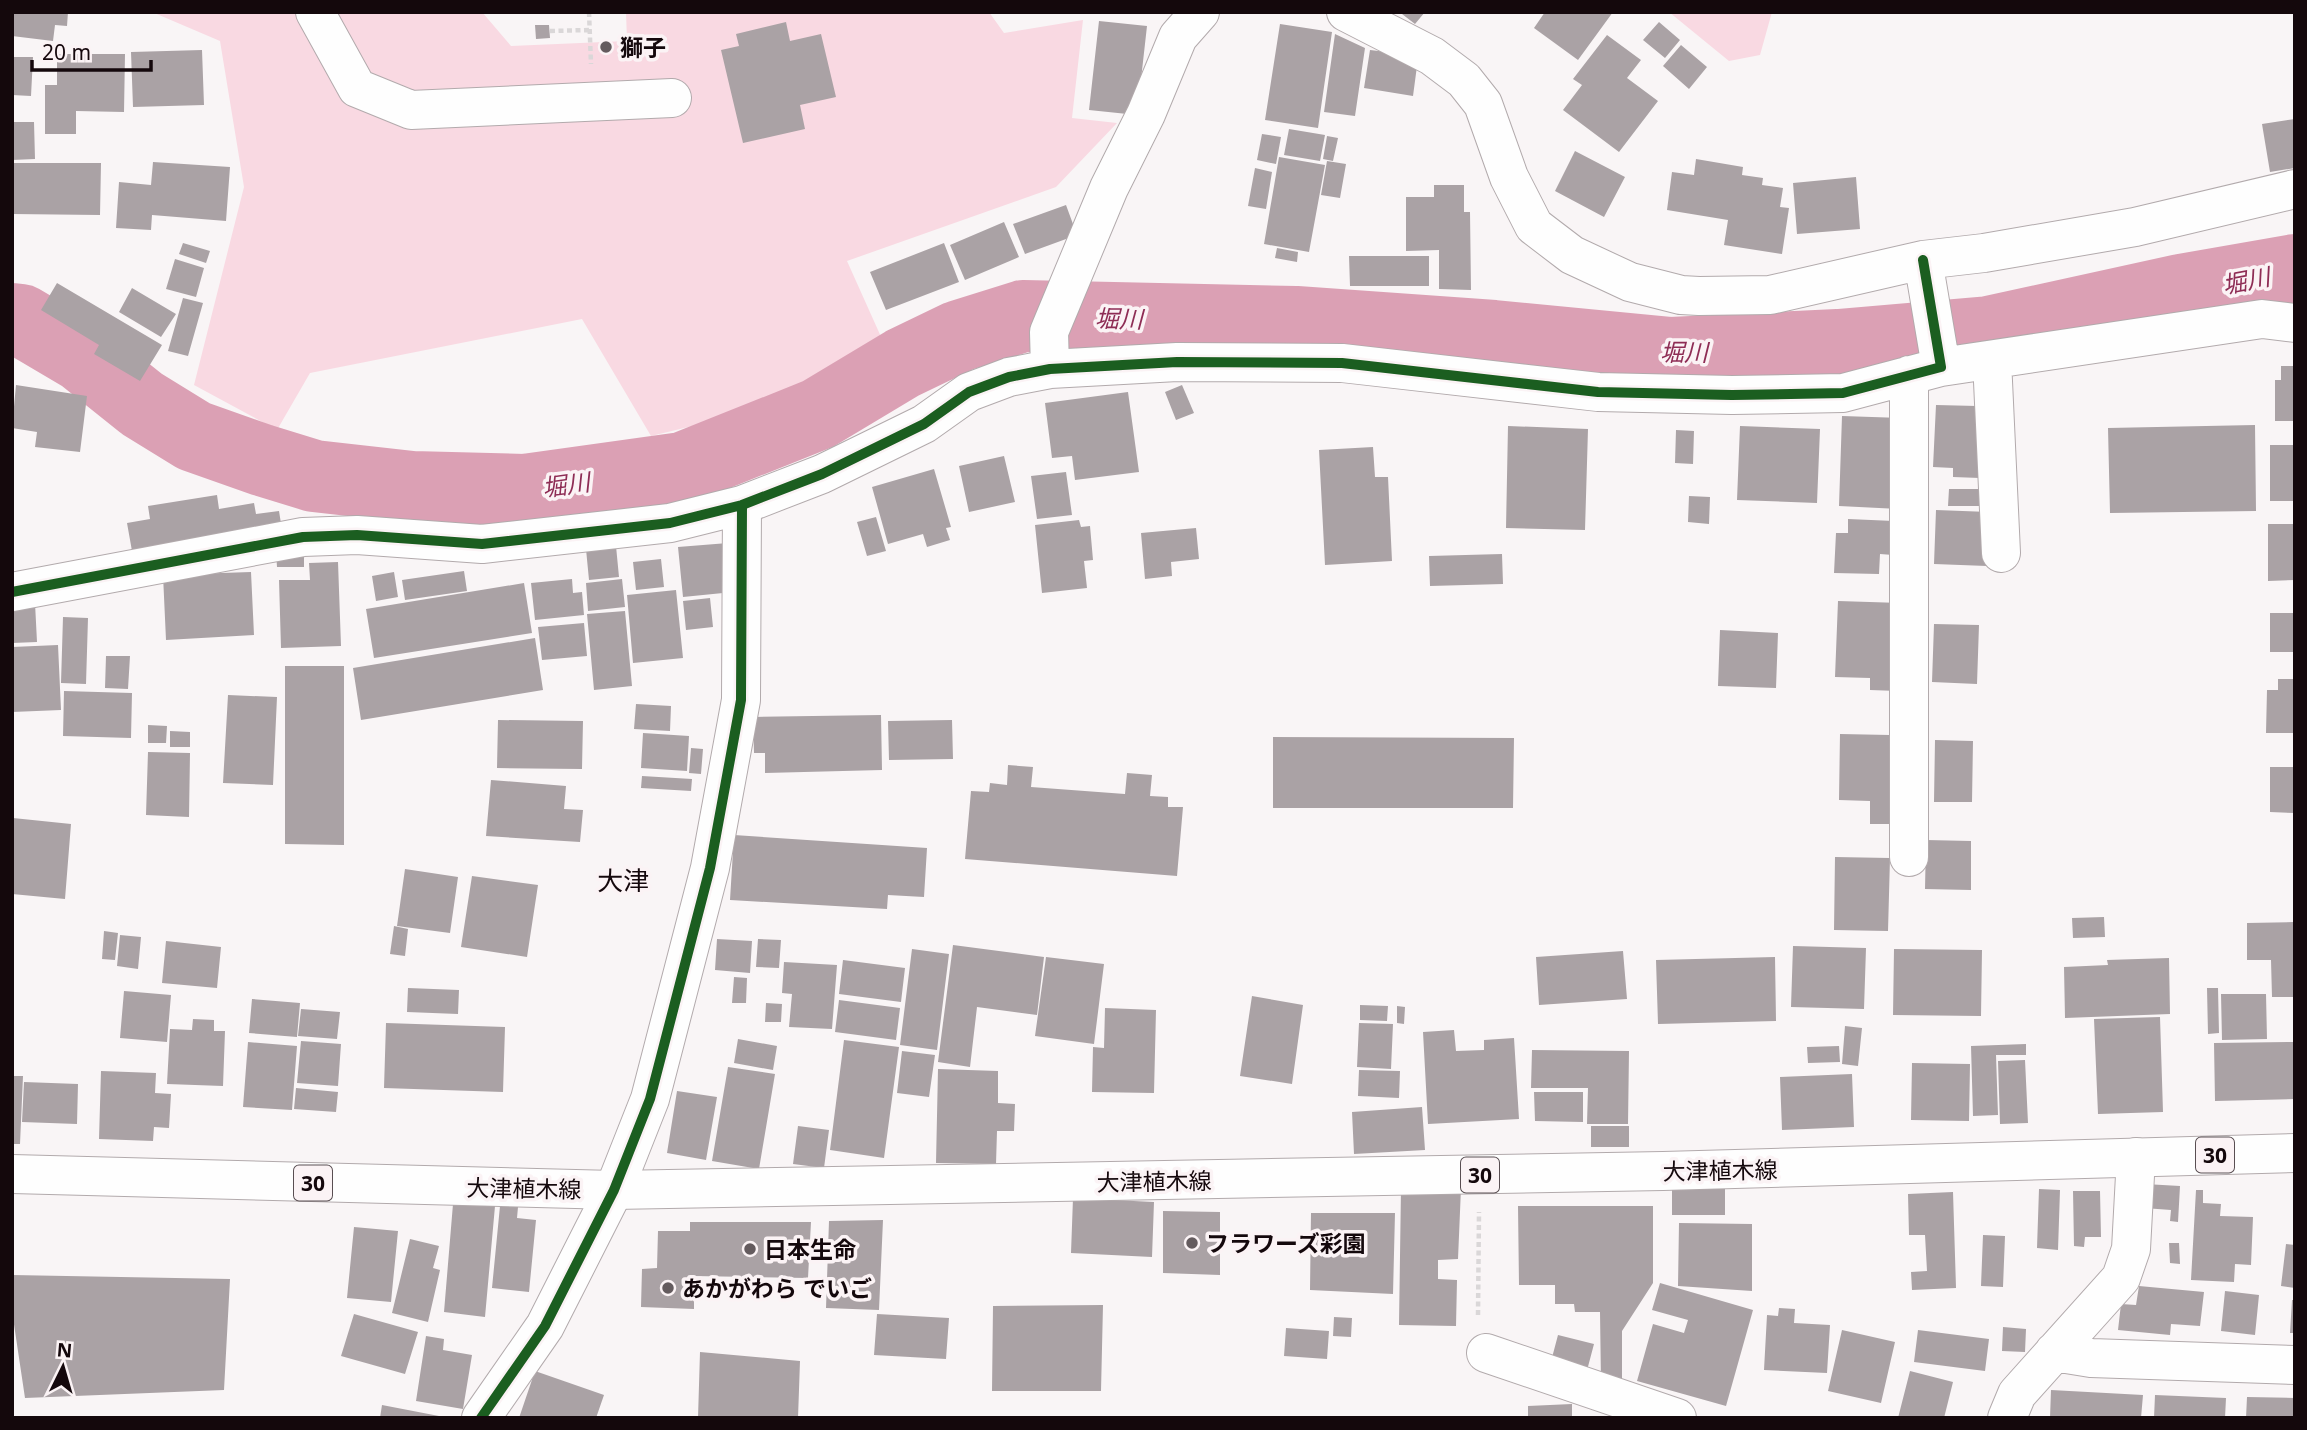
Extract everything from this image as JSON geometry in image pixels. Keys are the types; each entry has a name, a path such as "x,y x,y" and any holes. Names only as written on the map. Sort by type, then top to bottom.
{"street":[{"path":"315,12 357,88 411,110 672,98"},
{"path":"1346,12 1432,56 1464,80 1483,104 1509,177 1534,226 1572,256 1630,282 1681,295 1770,295 1923,260 1984,253 2135,227 2295,189"},
{"path":"1050,369 1049,332 1109,188 1146,114 1181,20"},
{"path":"1909,857 1925,371 1923,260"},
{"path":"12,592 303,537 356,535 482,544 670,523 742,505 822,474 923,424 969,392 1009,377 1050,369 1177,362 1342,363 1598,392 1732,395 1843,393 1925,371 1992,360 2262,319 2295,323"},
{"path":"1992,360 2001,553"},
{"path":"481,1418 545,1326 614,1190 650,1099 697,926 713,855 741,700 742,505"},
{"name":"大津植木線","path":"12,1174 614,1190 1480,1175 2295,1153"},
{"path":"2007,1418 2017,1394 2121,1278 2131,1249 2136,1157"},
{"path":"2054,1352 2091,1357 2295,1365"},
{"path":"1486,1353 1677,1418"}],"path":[{"path":"589,12 591,50"},
{"path":"550,31 590,30"},
{"path":"1480,1175 1477,1311 1480,1338 1486,1353"}],"shaded area":[{"path":"152,12 482,12 511,46 627,41 626,12 989,12 1004,33 1083,20 1072,118 1117,123 1056,187 847,261 882,339 775,406 651,436 582,319 310,373 277,430 194,385 244,187 220,41"},
{"path":"1669,12 1772,12 1760,55 1729,61"}],"building":[{"path":"12,12 68,12 67,26 55,25 53,41 12,36"},
{"path":"1425,12 1415,24 1402,14"},
{"path":"1545,12 1613,12 1578,60 1534,28"},
{"path":"1099,21 1147,26 1137,115 1089,110"},
{"path":"786,22 790,41 821,34 836,97 800,105 805,129 743,143 721,50 739,46 736,34"},
{"path":"1659,22 1680,40 1665,58 1643,40"},
{"path":"1280,24 1332,32 1318,128 1265,120"},
{"path":"535,25 549,25 550,38 536,39"},
{"path":"1335,34 1365,48 1355,116 1324,112"},
{"path":"1607,35 1641,60 1627,78 1658,101 1619,152 1563,110 1582,85 1573,79"},
{"path":"1681,45 1707,67 1689,89 1663,66"},
{"path":"202,50 204,105 133,107 131,52"},
{"path":"1370,50 1403,54 1417,66 1413,96 1364,88"},
{"path":"57,54 125,54 124,112 76,111 76,134 45,134 45,85 57,85"},
{"path":"12,57 33,57 31,96 12,95"},
{"path":"2295,119 2295,168 2270,172 2262,124"},
{"path":"12,122 34,122 35,159 12,160"},
{"path":"1289,129 1325,135 1320,161 1284,155"},
{"path":"1262,134 1281,137 1276,164 1257,160"},
{"path":"1327,136 1338,138 1333,161 1323,159"},
{"path":"1575,151 1625,177 1604,217 1555,191"},
{"path":"1279,157 1325,165 1309,252 1264,244"},
{"path":"1696,159 1743,167 1742,175 1763,178 1762,185 1783,188 1780,207 1789,208 1782,254 1724,245 1728,220 1667,210 1672,172 1694,175"},
{"path":"1327,161 1346,164 1340,198 1321,195"},
{"path":"153,162 230,167 226,221 152,215 151,230 116,228 119,182 151,185"},
{"path":"12,163 101,163 100,215 12,214"},
{"path":"1255,168 1272,172 1266,209 1248,206"},
{"path":"1856,177 1860,229 1797,234 1793,183"},
{"path":"1434,185 1464,185 1464,212 1470,212 1471,290 1439,289 1439,250 1406,251 1406,197 1434,197"},
{"path":"1066,205 1077,235 1025,254 1013,224"},
{"path":"1004,222 1019,257 965,280 950,245"},
{"path":"183,243 210,251 206,263 179,254"},
{"path":"944,243 959,282 886,310 870,272"},
{"path":"1277,248 1298,252 1297,262 1275,258"},
{"path":"1349,256 1429,256 1429,286 1350,286"},
{"path":"175,259 204,268 196,297 166,289"},
{"path":"57,283 162,345 140,381 94,354 99,345 41,310"},
{"path":"132,288 176,314 161,337 119,312"},
{"path":"183,298 203,303 188,356 168,351"},
{"path":"2281,366 2295,366 2295,421 2275,421 2275,380 2281,380"},
{"path":"16,385 87,396 80,452 35,447 37,432 12,428"},
{"path":"1182,385 1194,413 1176,420 1165,392"},
{"path":"1128,392 1139,472 1075,480 1072,456 1052,458 1045,403"},
{"path":"1936,405 1977,406 1980,478 1953,477 1953,468 1933,467"},
{"path":"1842,416 1902,418 1899,509 1839,506"},
{"path":"2255,425 2256,511 2110,513 2108,428"},
{"path":"1508,426 1588,429 1585,530 1506,528"},
{"path":"1740,426 1820,429 1817,503 1737,500"},
{"path":"1676,430 1694,431 1693,464 1675,463"},
{"path":"2270,445 2295,445 2295,501 2270,501"},
{"path":"1373,447 1375,477 1388,477 1392,561 1325,565 1319,450"},
{"path":"1004,456 1015,502 969,512 959,466"},
{"path":"934,469 951,527 946,528 950,540 927,547 923,534 888,544 872,487"},
{"path":"1066,472 1072,515 1037,519 1031,476"},
{"path":"1949,489 1981,489 1980,506 1948,506"},
{"path":"217,495 219,509 254,503 256,514 279,511 283,536 132,551 127,523 150,519 148,506"},
{"path":"1689,496 1710,497 1709,524 1688,522"},
{"path":"1936,510 1989,512 1987,566 1934,564"},
{"path":"876,517 886,551 867,556 857,522"},
{"path":"1848,519 1894,521 1893,555 1880,554 1879,574 1834,573 1836,533 1848,533"},
{"path":"1079,520 1081,527 1090,526 1093,560 1084,561 1087,588 1042,593 1035,525"},
{"path":"2268,524 2295,524 2295,580 2268,581"},
{"path":"1196,528 1199,559 1171,562 1172,576 1145,579 1141,533"},
{"path":"728,543 733,592 683,597 678,547"},
{"path":"616,546 619,577 589,580 586,549"},
{"path":"304,551 304,567 277,567 276,552"},
{"path":"1502,554 1503,584 1430,586 1429,556"},
{"path":"661,559 664,587 636,590 633,562"},
{"path":"338,562 341,646 281,648 279,580 310,580 309,563"},
{"path":"464,571 467,591 405,600 402,580"},
{"path":"251,572 254,635 166,640 163,575"},
{"path":"394,572 398,597 376,601 372,576"},
{"path":"572,579 573,593 582,592 584,615 535,620 531,583"},
{"path":"622,579 625,607 588,611 586,583"},
{"path":"524,583 532,633 374,658 366,609"},
{"path":"676,590 683,658 633,663 627,595"},
{"path":"710,598 713,627 686,630 683,601"},
{"path":"1838,601 1901,603 1898,691 1870,690 1870,678 1835,677"},
{"path":"35,603 37,642 12,643 12,605"},
{"path":"625,611 632,686 594,690 587,614"},
{"path":"2270,613 2295,613 2295,652 2270,652"},
{"path":"63,617 88,618 86,684 61,683"},
{"path":"584,623 587,656 542,660 538,627"},
{"path":"1934,624 1979,625 1977,684 1932,682"},
{"path":"1720,630 1778,633 1776,688 1718,686"},
{"path":"535,638 543,690 361,720 353,668"},
{"path":"58,645 61,710 12,712 12,647"},
{"path":"106,656 130,656 128,689 105,688"},
{"path":"285,666 344,666 344,845 285,844"},
{"path":"2278,679 2295,679 2295,733 2266,733 2267,690 2278,690"},
{"path":"64,691 132,693 131,738 63,736"},
{"path":"228,695 277,697 273,785 223,783"},
{"path":"636,704 671,706 670,731 634,729"},
{"path":"881,715 882,770 765,773 765,753 754,753 753,717"},
{"path":"498,720 583,721 582,769 497,768"},
{"path":"952,720 953,759 889,760 888,721"},
{"path":"148,725 167,726 166,743 148,743"},
{"path":"170,731 190,732 190,747 170,747"},
{"path":"643,733 689,736 687,771 641,768"},
{"path":"1840,734 1890,735 1894,824 1870,824 1870,801 1839,800"},
{"path":"1273,737 1514,738 1513,808 1273,808"},
{"path":"1935,740 1973,741 1972,802 1934,802"},
{"path":"691,748 703,749 701,774 689,773"},
{"path":"148,752 190,753 189,817 146,815"},
{"path":"1008,765 1033,767 1031,787 1125,794 1127,773 1152,775 1150,796 1168,797 1168,807 1183,807 1177,876 965,859 971,791 989,792 990,783 1007,785"},
{"path":"2270,767 2295,767 2295,813 2270,812"},
{"path":"642,776 692,779 691,791 641,788"},
{"path":"491,780 566,786 564,809 583,810 580,842 486,836"},
{"path":"13,818 71,824 65,899 12,894"},
{"path":"734,835 927,848 924,897 888,895 887,909 730,900"},
{"path":"1926,840 1971,841 1971,890 1925,889"},
{"path":"1835,857 1890,858 1888,931 1834,930"},
{"path":"405,869 458,877 450,933 397,926"},
{"path":"472,876 538,885 527,957 461,947"},
{"path":"2104,917 2105,937 2073,938 2072,918"},
{"path":"2294,922 2295,997 2272,997 2271,960 2247,960 2247,923"},
{"path":"394,926 408,929 405,956 390,954"},
{"path":"104,931 118,933 115,960 102,959"},
{"path":"120,935 141,937 138,969 117,966"},
{"path":"717,939 752,941 750,973 715,970"},
{"path":"758,939 781,940 779,968 756,967"},
{"path":"166,941 221,947 217,988 162,983"},
{"path":"953,945 1044,957 1037,1015 977,1007 970,1067 938,1062"},
{"path":"1793,946 1866,948 1864,1009 1791,1007"},
{"path":"912,949 949,954 937,1050 900,1045"},
{"path":"1894,949 1982,950 1981,1016 1893,1015"},
{"path":"1623,951 1627,999 1539,1005 1536,957"},
{"path":"1046,957 1104,964 1094,1044 1035,1036"},
{"path":"1775,957 1776,1021 1658,1024 1656,960"},
{"path":"2169,958 2170,1014 2065,1018 2064,967 2108,965 2107,960"},
{"path":"843,960 905,968 901,1002 839,994"},
{"path":"784,962 837,965 832,1029 789,1027 792,994 782,993"},
{"path":"734,977 747,978 746,1003 732,1003"},
{"path":"408,988 459,990 458,1014 407,1012"},
{"path":"2207,988 2218,988 2219,1033 2208,1034"},
{"path":"124,991 171,995 167,1042 120,1038"},
{"path":"2221,994 2266,994 2267,1039 2222,1040"},
{"path":"1252,996 1303,1005 1292,1084 1240,1076"},
{"path":"252,999 300,1003 297,1037 249,1033"},
{"path":"839,1000 900,1008 896,1040 835,1032"},
{"path":"766,1003 782,1004 781,1022 765,1022"},
{"path":"1360,1005 1388,1006 1387,1021 1360,1020"},
{"path":"1397,1006 1405,1007 1404,1024 1397,1023"},
{"path":"1105,1008 1156,1010 1154,1093 1092,1092 1093,1047 1104,1048"},
{"path":"301,1009 340,1012 337,1039 298,1036"},
{"path":"2160,1017 2163,1112 2098,1114 2094,1019"},
{"path":"193,1019 214,1020 214,1031 225,1031 223,1086 167,1084 170,1029 192,1030"},
{"path":"386,1023 505,1027 503,1092 384,1088"},
{"path":"1359,1023 1393,1024 1391,1069 1357,1067"},
{"path":"1845,1026 1862,1028 1858,1066 1842,1064"},
{"path":"1454,1030 1456,1051 1484,1050 1484,1040 1514,1038 1519,1119 1428,1124 1423,1032"},
{"path":"738,1039 777,1046 773,1070 734,1063"},
{"path":"844,1040 899,1047 884,1158 830,1150"},
{"path":"301,1041 341,1044 338,1086 297,1083"},
{"path":"248,1042 297,1046 292,1110 243,1107"},
{"path":"2295,1042 2295,1099 2215,1101 2214,1043"},
{"path":"2026,1044 2026,1055 1996,1055 1998,1115 1973,1116 1971,1046"},
{"path":"1839,1046 1840,1062 1808,1063 1807,1047"},
{"path":"1532,1050 1629,1051 1628,1124 1587,1124 1588,1088 1531,1088"},
{"path":"902,1051 935,1055 929,1097 897,1093"},
{"path":"2025,1060 2028,1123 2000,1124 1998,1061"},
{"path":"1912,1063 1970,1064 1969,1121 1911,1120"},
{"path":"728,1067 775,1074 759,1169 712,1161"},
{"path":"938,1069 998,1071 998,1103 1015,1104 1014,1131 997,1131 996,1164 936,1163"},
{"path":"1359,1070 1400,1071 1399,1098 1358,1096"},
{"path":"101,1071 156,1073 155,1093 171,1094 169,1128 154,1127 153,1141 99,1139"},
{"path":"1852,1074 1854,1127 1782,1130 1780,1077"},
{"path":"12,1076 23,1076 20,1144 12,1144"},
{"path":"24,1082 78,1084 77,1124 22,1122"},
{"path":"296,1088 338,1092 336,1112 294,1109"},
{"path":"677,1091 717,1097 706,1160 667,1153"},
{"path":"1534,1092 1583,1092 1583,1122 1535,1121"},
{"path":"1422,1107 1425,1150 1354,1154 1352,1112"},
{"path":"798,1126 829,1130 824,1168 793,1164"},
{"path":"1591,1126 1629,1126 1629,1147 1591,1147"},
{"path":"1672,1182 1725,1184 1725,1215 1672,1215"},
{"path":"2145,1184 2180,1186 2178,1222 2170,1221 2171,1210 2144,1208"},
{"path":"1401,1188 1461,1188 1458,1259 1438,1260 1438,1279 1457,1280 1456,1326 1399,1325"},
{"path":"2039,1189 2060,1190 2058,1250 2037,1248"},
{"path":"2196,1190 2203,1190 2203,1203 2221,1204 2220,1216 2253,1217 2251,1265 2235,1264 2234,1282 2191,1280"},
{"path":"2073,1191 2100,1191 2101,1237 2085,1237 2084,1247 2074,1246"},
{"path":"1953,1192 1956,1288 1912,1290 1911,1272 1927,1271 1925,1235 1909,1235 1908,1194"},
{"path":"1073,1198 1154,1202 1152,1257 1071,1253"},
{"path":"453,1204 495,1206 485,1317 444,1312"},
{"path":"500,1206 518,1207 517,1218 536,1220 529,1292 492,1288"},
{"path":"1518,1206 1653,1206 1653,1283 1622,1331 1622,1383 1601,1383 1600,1312 1575,1312 1574,1304 1555,1304 1555,1285 1519,1285"},
{"name":"フラワーズ彩園","path":"1163,1211 1220,1212 1220,1275 1163,1273"},
{"path":"1311,1213 1395,1213 1393,1294 1310,1290"},
{"path":"883,1220 879,1310 826,1308 829,1221"},
{"name":"日本生命","path":"690,1222 811,1222 808,1278 694,1276 694,1309 641,1307 642,1269 657,1268 658,1231 690,1231"},
{"path":"1679,1223 1752,1224 1752,1291 1678,1286"},
{"path":"354,1227 398,1231 391,1302 347,1298"},
{"path":"1983,1235 2005,1236 2003,1287 1981,1286"},
{"path":"410,1239 439,1246 433,1268 440,1270 428,1322 392,1313"},
{"path":"2169,1243 2179,1243 2180,1264 2170,1263"},
{"path":"2286,1244 2295,1245 2295,1288 2281,1286"},
{"path":"12,1275 230,1279 224,1390 25,1398 12,1311"},
{"path":"1660,1283 1753,1310 1726,1406 1637,1381 1653,1324 1684,1333 1688,1320 1652,1310"},
{"path":"2139,1286 2204,1292 2200,1326 2171,1324 2170,1335 2118,1330 2121,1304 2136,1305"},
{"path":"2225,1291 2259,1295 2255,1335 2221,1331"},
{"path":"2292,1300 2295,1300 2295,1333 2290,1333"},
{"path":"1103,1305 1101,1391 992,1391 993,1306"},
{"path":"1779,1308 1795,1309 1794,1323 1830,1325 1827,1373 1764,1370 1767,1315 1778,1316"},
{"path":"354,1314 418,1332 405,1374 341,1356"},
{"path":"877,1314 949,1318 946,1359 874,1355"},
{"path":"1334,1317 1352,1318 1351,1337 1333,1336"},
{"path":"2003,1327 2026,1329 2025,1352 2002,1351"},
{"path":"1286,1328 1329,1331 1327,1359 1284,1356"},
{"path":"1842,1330 1895,1342 1881,1403 1828,1391"},
{"path":"1918,1330 1989,1339 1985,1371 1914,1362"},
{"path":"1558,1335 1594,1344 1585,1378 1549,1369"},
{"path":"426,1336 444,1339 443,1350 472,1355 463,1409 416,1401"},
{"path":"700,1352 800,1361 798,1418 698,1418"},
{"path":"535,1371 604,1395 596,1418 519,1418"},
{"path":"1910,1371 1953,1382 1944,1418 1898,1418"},
{"path":"2051,1390 2143,1395 2141,1418 2050,1418"},
{"path":"2155,1395 2226,1398 2225,1418 2154,1418"},
{"path":"2247,1397 2295,1398 2295,1418 2246,1418"},
{"path":"1572,1404 1572,1418 1528,1418 1528,1406"},
{"path":"382,1405 439,1416 439,1418 380,1418"}],"waterway":[{"name":"堀川","path":"12,319 21,320 82,356 142,404 194,436 262,460 314,476 412,487 525,490 683,468 818,414 903,363 959,336 1023,316 1296,322 1494,336 1671,353 1838,345 1989,332 2181,290 2295,270"}],"cycle path":[{"path":"12,592 303,537 357,535 482,544 670,523 742,505 822,474 924,424 969,392 1009,377 1050,369 1177,362 1342,363 1598,392 1732,395 1843,393 1941,367 1923,260"},
{"path":"481,1418 545,1326 614,1190 650,1099 710,868 741,700 742,505"}],"place":[{"name":"獅子","path":"606,47"},
{"name":"フラワーズ彩園","path":"1192,1243"},
{"name":"日本生命","path":"750,1249"},
{"name":"あかがわら でいご","path":"668,1288"}],"district":[{"name":"大津","path":"623,880"}]}
